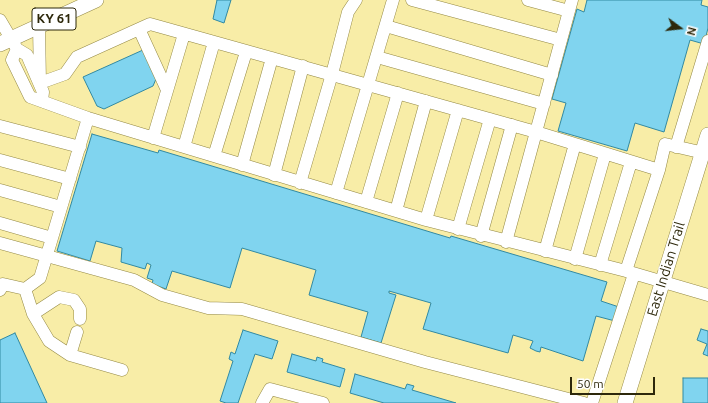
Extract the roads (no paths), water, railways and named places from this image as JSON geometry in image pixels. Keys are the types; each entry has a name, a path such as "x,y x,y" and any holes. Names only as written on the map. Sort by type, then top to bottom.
{"main road":[{"name":"KY 61","path":"9,44 39,26 96,0"},
{"name":"East Indian Trail","path":"625,403 662,283 705,154 708,135"}],"street":[{"path":"300,183 332,74 348,12 356,0"},
{"path":"336,193 393,0"},
{"path":"412,0 561,40"},
{"path":"506,242 571,6 528,0"},
{"path":"0,20 9,44 12,60 30,97 88,118 426,220 481,236 630,272 708,296"},
{"path":"40,83 65,74 77,58 150,24 512,125 659,170"},
{"path":"39,26 40,83 42,101"},
{"path":"386,26 552,74"},
{"path":"139,29 167,90"},
{"path":"153,138 184,34"},
{"path":"676,147 708,41"},
{"path":"184,147 214,42"},
{"path":"9,44 27,55 40,83"},
{"path":"214,156 246,52"},
{"path":"377,57 544,104"},
{"path":"242,165 272,58"},
{"path":"274,175 303,66"},
{"path":"366,202 398,93"},
{"path":"396,211 426,101"},
{"path":"426,220 458,110"},
{"path":"25,289 40,278 88,118"},
{"path":"458,229 490,119"},
{"path":"481,236 512,125"},
{"path":"0,126 80,147"},
{"path":"545,252 575,144"},
{"path":"592,403 659,170 665,144 705,154"},
{"path":"575,258 605,154"},
{"path":"0,160 70,179"},
{"path":"600,265 631,162"},
{"path":"0,190 61,207"},
{"path":"0,223 52,238"},
{"path":"0,243 134,280 162,295 208,308 242,309 425,362 584,403"},
{"path":"1,283 25,289"},
{"path":"25,289 33,314 49,340 70,354 122,370"},
{"path":"33,314 60,296 74,300 80,309 80,319"},
{"path":"70,354 77,332"},
{"path":"262,403 270,389 323,403"}]}
